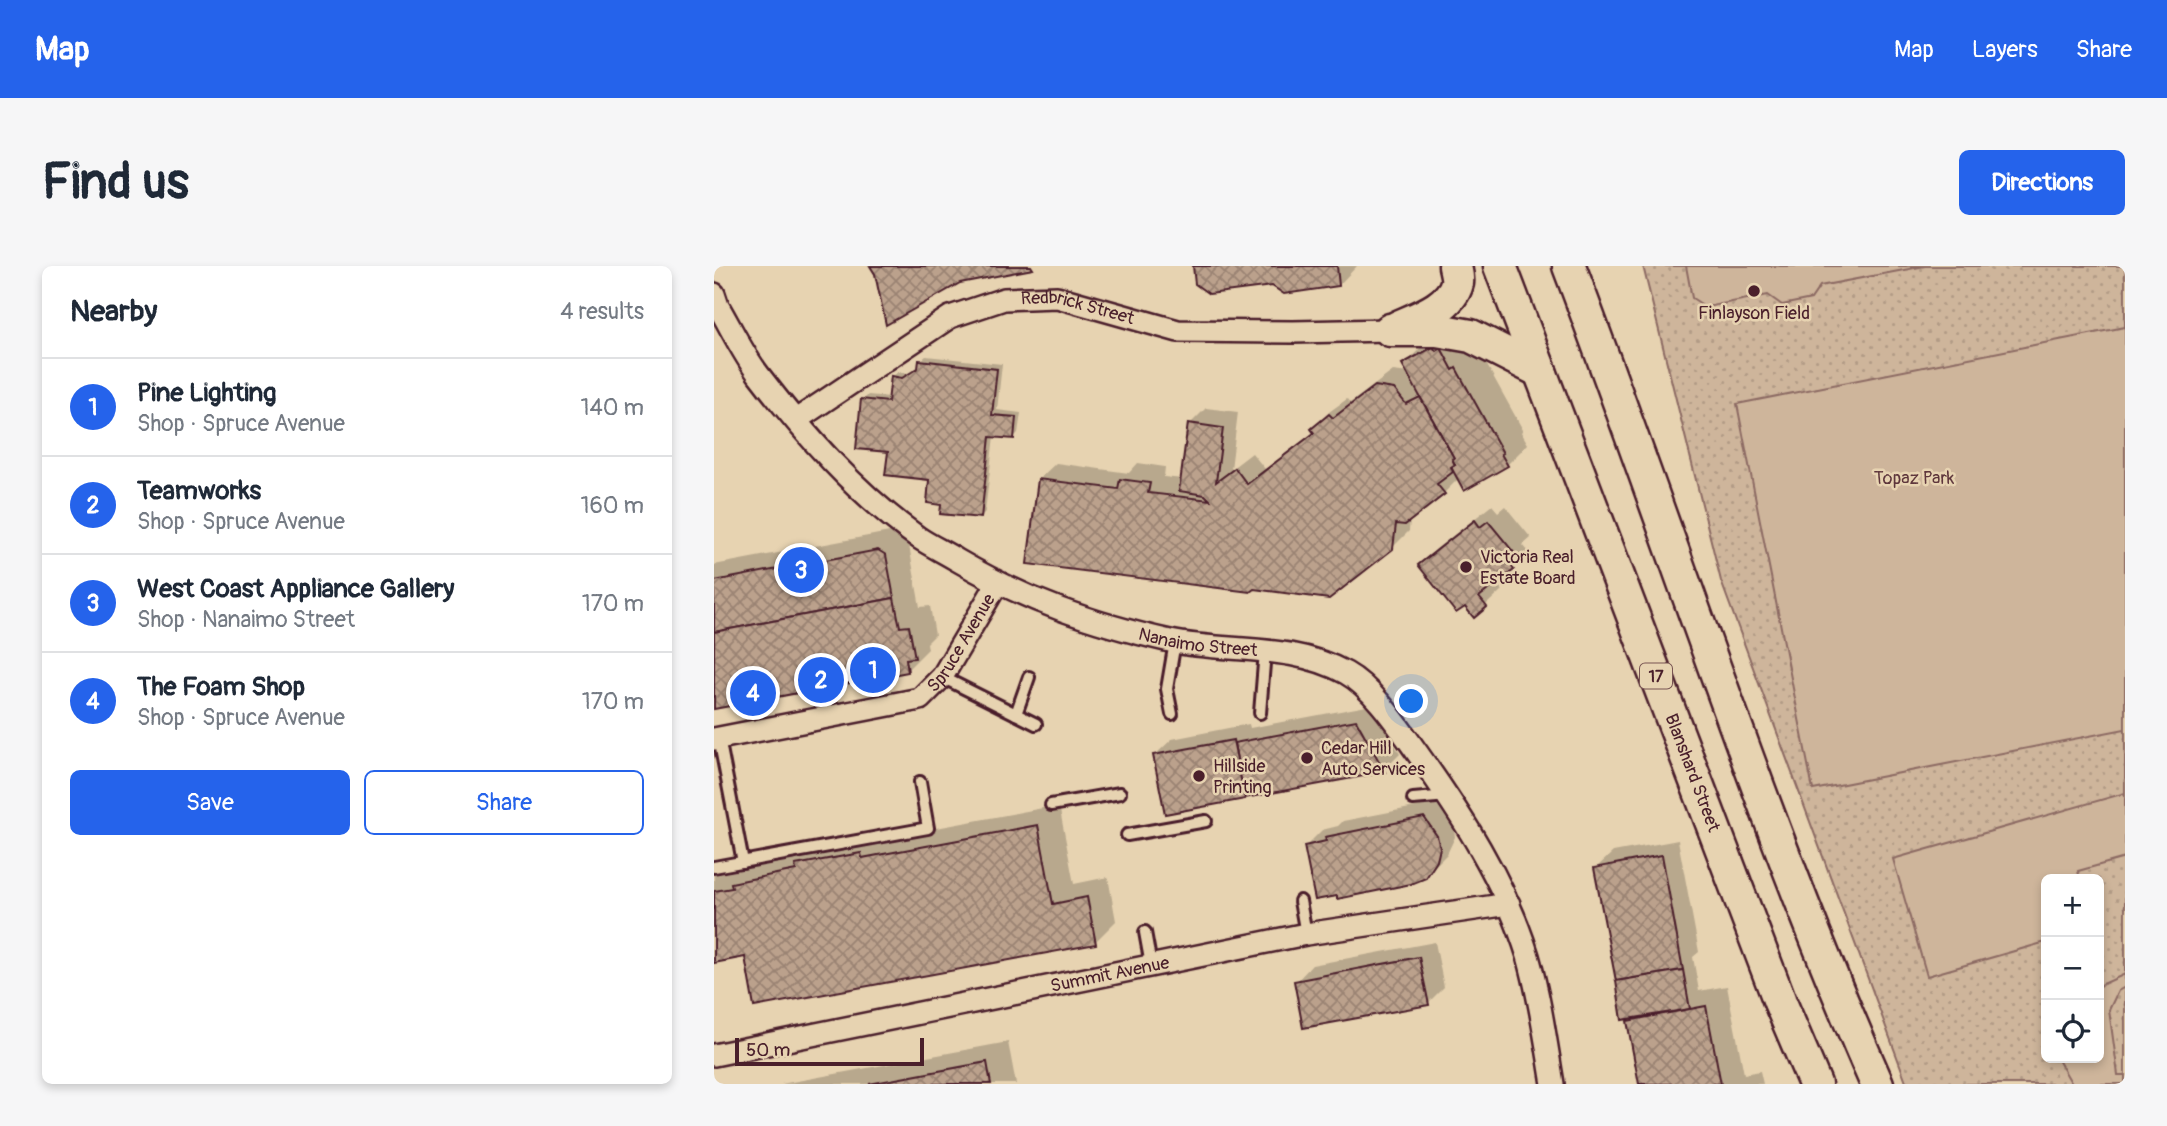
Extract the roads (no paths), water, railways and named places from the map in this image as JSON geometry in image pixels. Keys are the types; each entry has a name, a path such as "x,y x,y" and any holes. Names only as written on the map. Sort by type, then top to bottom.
{"main road":[{"path":"1390,330 1424,316 1447,300 1458,282 1455,266"},
{"name":"Blanshard Street","path":"1500,266 1780,1002 1815,1084"},
{"path":"1569,266 1739,735 1798,890 1877,1084"},
{"path":"1390,330 1437,330 1471,336 1540,371"}],"street":[{"name":"Redbrick Street","path":"796,420 950,317 1004,299 1058,297 1178,331 1390,330"},
{"name":"Nanaimo Street","path":"715,302 757,373 840,471 920,538 997,584 1102,625 1175,642 1265,651 1316,660 1348,674 1387,710 1448,796 1484,854 1509,904 1536,986 1553,1084"},
{"name":"Spruce Avenue","path":"716,739 920,699 942,677 997,584"},
{"name":"Summit Avenue","path":"714,1055 1306,934 1509,904"}],"lane":[{"path":"1172,714 1167,689 1175,642"},
{"path":"1260,713 1265,651"},
{"path":"942,677 1036,724"},
{"path":"1016,714 1029,677"},
{"path":"716,739 743,862"},
{"path":"714,867 928,828 920,782"},
{"path":"1051,805 1120,793"},
{"path":"1413,799 1448,796"},
{"path":"1127,835 1206,821"},
{"path":"1300,901 1306,934"},
{"path":"1145,932 1151,965"}],"place":[{"name":"Finlayson Field","path":"1754,291"},
{"name":"Victoria Real Estate Board","path":"1466,567"},
{"name":"West Coast Appliance Gallery","path":"801,570"},
{"name":"Pine Lighting","path":"873,670"},
{"name":"Teamworks","path":"821,680"},
{"name":"The Foam Shop","path":"753,693"},
{"name":"Cedar Hill Auto Services","path":"1307,758"},
{"name":"Hillside Printing","path":"1199,776"}],"park label":[{"name":"Topaz Park","path":"1914,478"}]}
